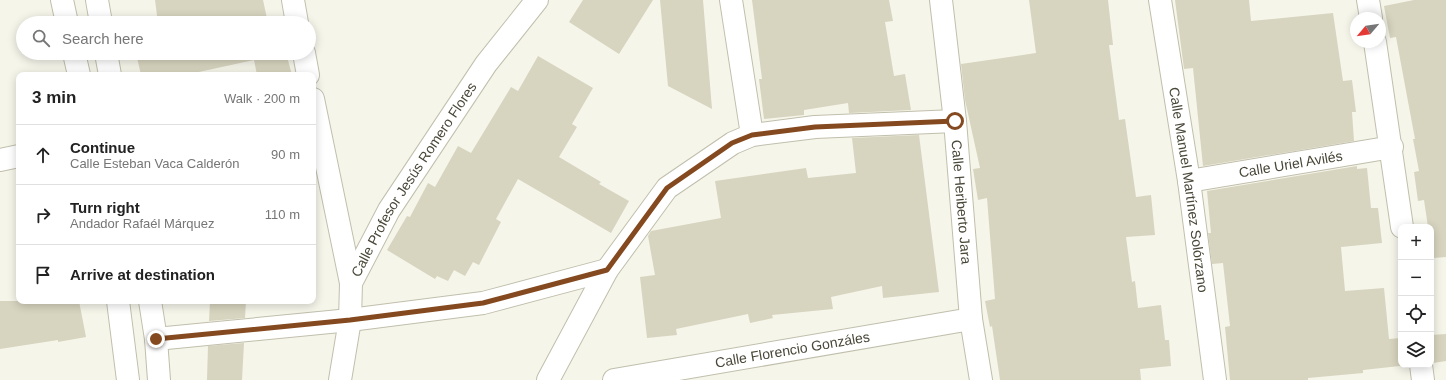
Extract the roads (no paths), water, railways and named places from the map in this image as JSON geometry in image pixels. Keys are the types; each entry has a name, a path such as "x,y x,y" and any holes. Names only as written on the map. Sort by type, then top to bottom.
{"street":[{"path":"62,0 65,16"},
{"path":"97,0 100,16"},
{"path":"293,0 296,16"},
{"name":"Calle Profesor Jesús Romero Flores","path":"340,380 350,320 351,283 393,203 486,64 537,0"},
{"path":"731,0 752,135"},
{"name":"Calle Heriberto Jara","path":"941,0 955,121 971,319 981,380"},
{"name":"Calle Manuel Martínez Solórzano","path":"1160,0 1189,181 1215,380"},
{"path":"1368,0 1370,12"},
{"path":"1375,48 1392,147 1402,224"},
{"path":"76,60 78,72"},
{"path":"107,60 109,72"},
{"path":"305,60 307,72"},
{"path":"316,114 351,283"},
{"path":"548,380 607,270 667,188 732,143 752,135 815,127 955,121"},
{"name":"Calle Uriel Avilés","path":"1189,181 1392,147"},
{"path":"0,160 16,157"},
{"path":"156,339 350,320 483,303 607,270"},
{"path":"118,304 128,380"},
{"path":"150,304 156,339 159,380"},
{"name":"Calle Florencio Gonzáles","path":"614,380 971,319"},
{"path":"1421,368 1423,380"}]}
